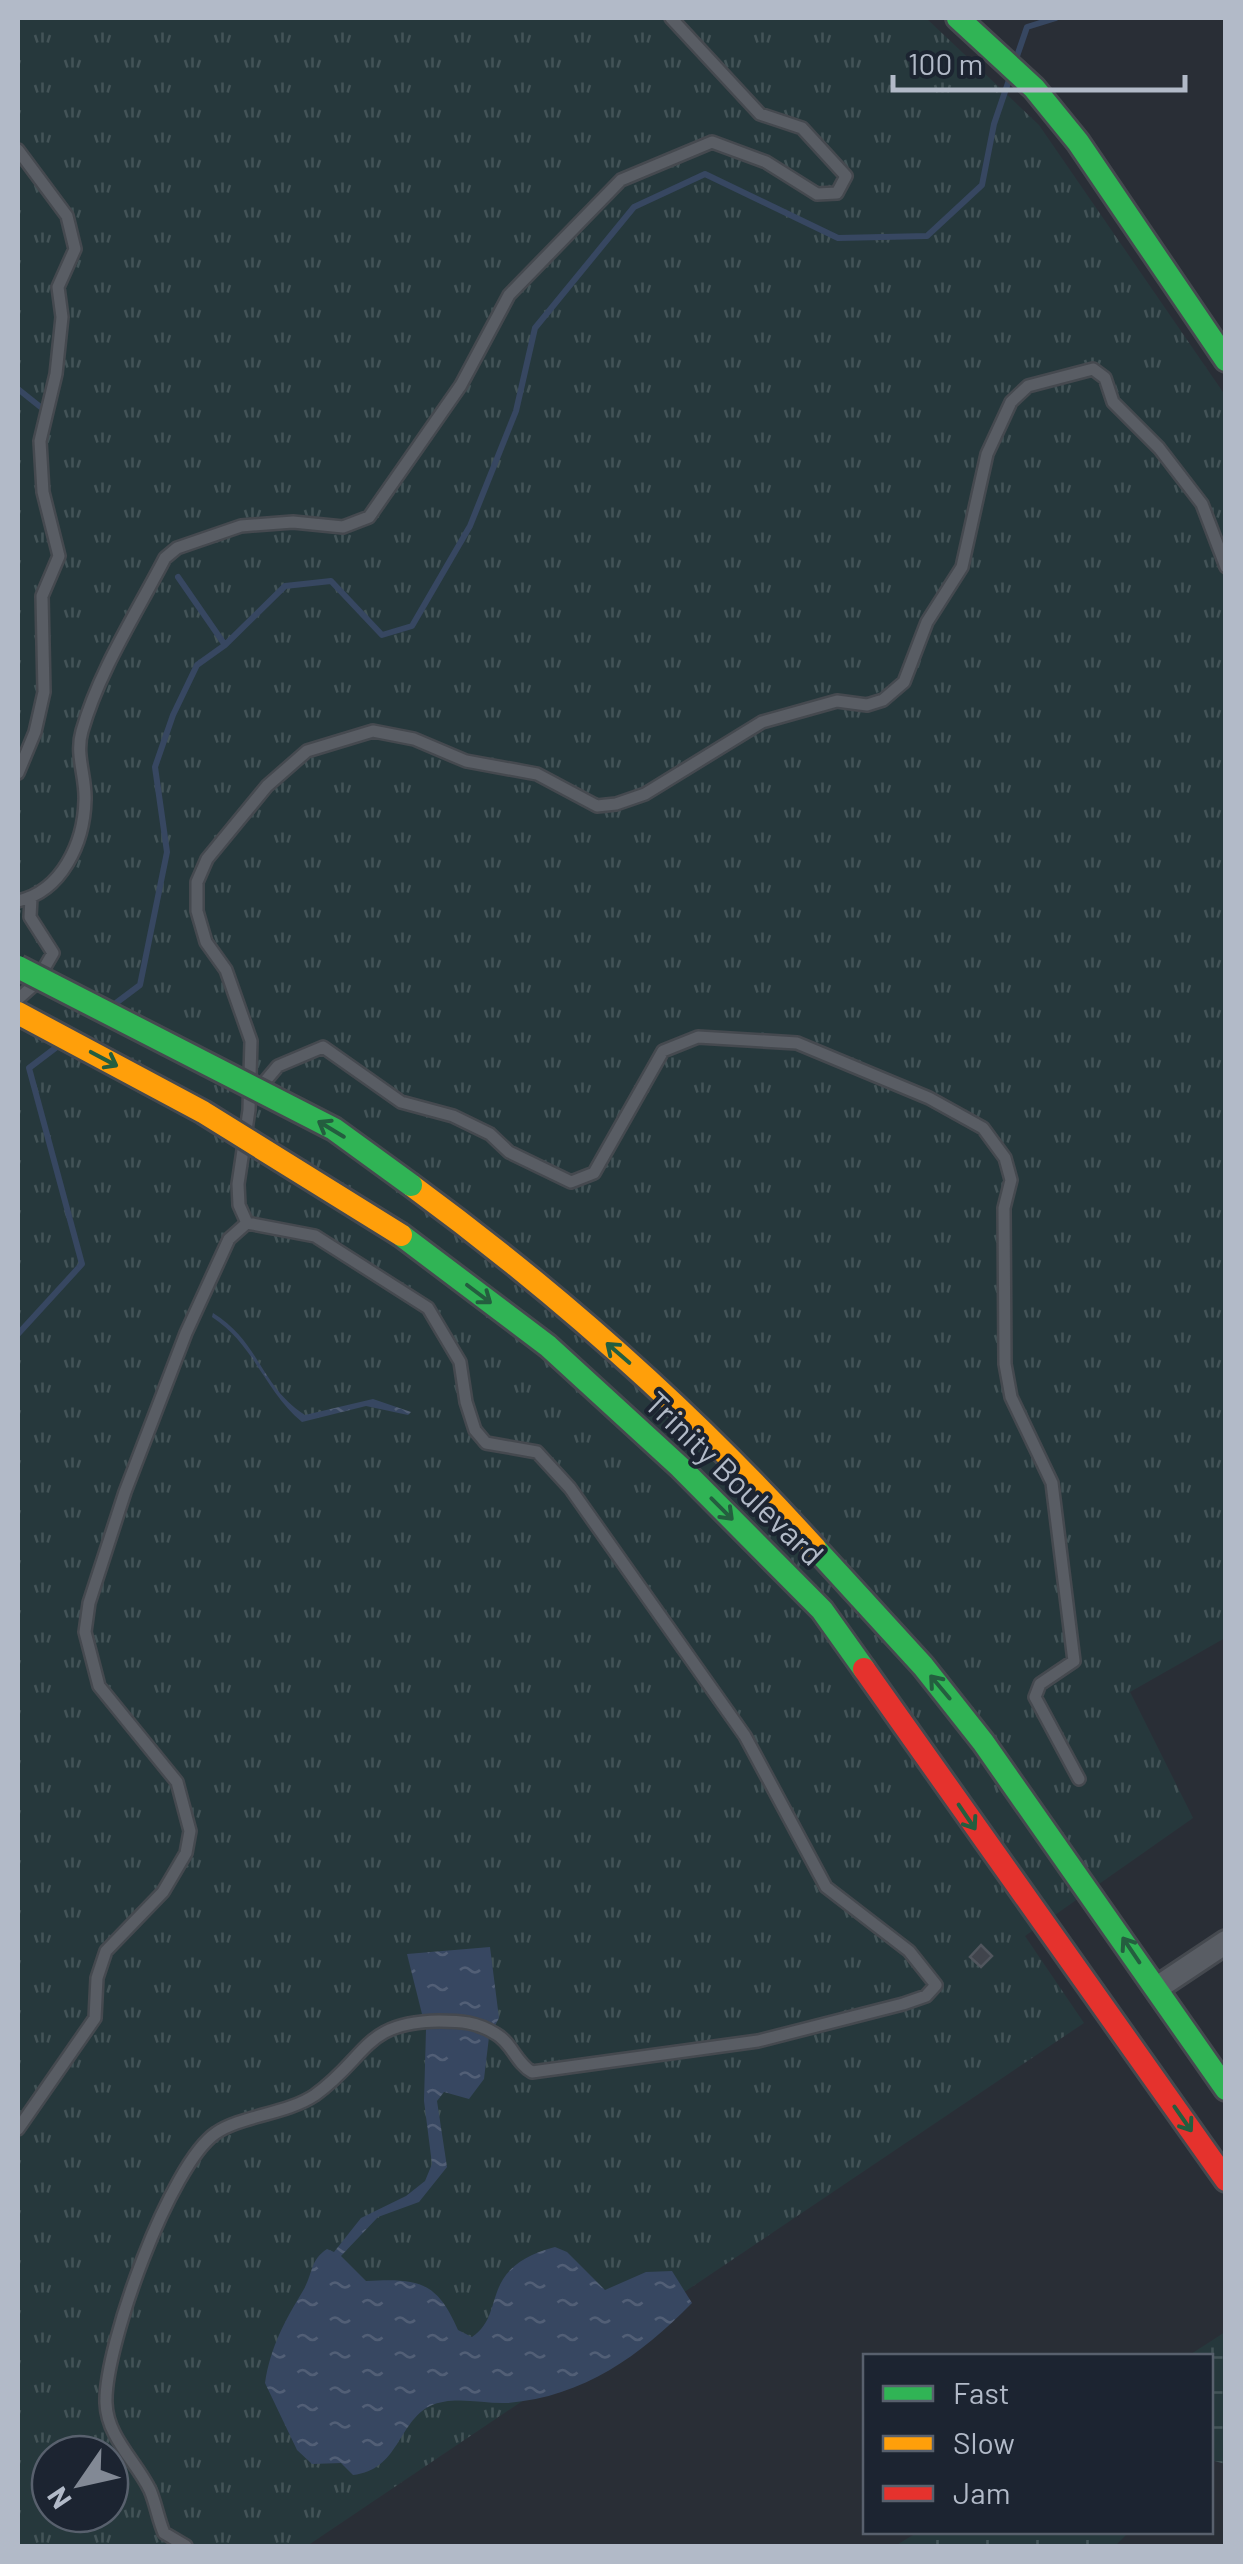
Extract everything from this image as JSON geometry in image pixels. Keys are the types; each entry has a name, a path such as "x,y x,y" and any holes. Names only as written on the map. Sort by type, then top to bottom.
{"main road":[{"path":"958,18 1026,81 1078,142 1226,360"},
{"name":"Trinity Boulevard","path":"18,967 334,1130 486,1237 684,1411 782,1509 945,1692 1226,2088"},
{"name":"Trinity Boulevard","path":"18,1014 203,1112 402,1234 548,1346 680,1467 822,1610 1225,2179"}],"street":[{"path":"1157,1988 1226,1942"}],"lane":[{"path":"18,999 35,984 53,953 30,917 24,899 49,887 73,852 85,800 78,749 81,733 102,678 165,558 190,543 240,526 293,522 343,527 370,517 415,458 461,385 509,295 621,180 642,168 712,142 766,162 816,194 837,193 846,183 846,176 825,149 802,128 760,114 670,18"},
{"path":"18,150 66,216 74,249 58,287 62,317 56,374 40,441 42,492 60,556 42,596 44,692 35,732 18,773"},
{"path":"247,1223 239,1205 238,1184 252,1040 226,970 206,942 196,911 197,882 207,860 267,786 307,751 373,732 414,739 466,761 538,774 597,806 645,794 762,722 837,701 866,705 883,700 904,682 927,622 962,566 987,454 1011,402 1028,386 1093,368 1105,378 1113,402 1159,448 1202,504 1226,567"},
{"path":"249,1100 278,1066 323,1047 402,1102 453,1116 490,1134 510,1152 571,1182 594,1173 662,1051 698,1038 739,1037 797,1043 929,1098 983,1128 1005,1158 1010,1180 1004,1208 1005,1364 1011,1397 1052,1483 1074,1661 1040,1684 1036,1697 1079,1779"},
{"path":"18,2129 95,2018 97,1978 106,1951 163,1892 186,1854 190,1831 176,1782 99,1686 85,1632 89,1603 125,1492 186,1333 229,1239 247,1223"},
{"path":"186,2546 164,2533 150,2490 110,2423 106,2401 122,2311 180,2181 197,2152 217,2132 312,2097 346,2068 364,2046 399,2023 468,2020 500,2036 532,2072 758,2041 904,2004 926,1996 936,1985 909,1951 826,1887 745,1736 570,1488 537,1452 486,1443 475,1430 460,1362 428,1308 316,1236 247,1223"}],"green space":[{"path":"18,18 926,18 1039,125 1225,395 1225,1638 1130,1692 1193,1818 1025,1936 1084,2023 307,2546 18,2546"},
{"path":"1225,2332 1225,2464 1213,2461 1213,2354 1191,2354"},
{"path":"915,2534 1127,2534 1115,2546 895,2546"}],"water":[{"path":"213,1313 241,1337 278,1391 305,1415 373,1399 411,1412 408,1415 366,1406 302,1422 238,1340 212,1317"},
{"path":"490,1947 499,2018 489,2037 484,2079 469,2099 444,2092 437,2101 447,2167 419,2202 378,2217 341,2256 366,2281 399,2280 424,2286 442,2301 458,2330 472,2337 483,2327 497,2291 514,2267 555,2247 567,2252 605,2290 646,2272 672,2271 692,2303 631,2356 585,2383 535,2399 507,2403 448,2401 430,2406 419,2413 389,2455 368,2471 353,2475 341,2463 312,2464 297,2450 265,2383 275,2345 318,2258 327,2249 334,2252 361,2218 406,2196 425,2181 432,2164 424,2101 426,2030 407,1954"}],"building":[{"path":"981,1945 992,1956 981,1967 970,1957"}],"waterway":[{"path":"1016,59 1027,27 1056,18"},
{"path":"116,1003 140,985 167,852 155,767 173,715 197,665 225,645 285,586 331,581 382,635 412,626 470,526 516,411 535,328 634,207 705,174 838,238 927,236 982,185 994,124 1009,80"},
{"path":"18,389 43,409"},
{"path":"178,577 225,645"},
{"path":"18,1334 82,1264 29,1068 58,1046"}],"traffic: fast":[{"path":"958,18 1034,88 1078,142 1226,360"},
{"path":"18,967 334,1129 411,1185"},
{"path":"401,1235 548,1346 680,1467 822,1610 864,1669"},
{"path":"815,1548 923,1666 983,1742 1226,2089"}],"traffic: slow":[{"path":"18,1013 203,1112 401,1235"},
{"path":"411,1185 519,1268 622,1356 721,1450 815,1548"}],"traffic: jam":[{"path":"864,1669 1226,2180"}]}
